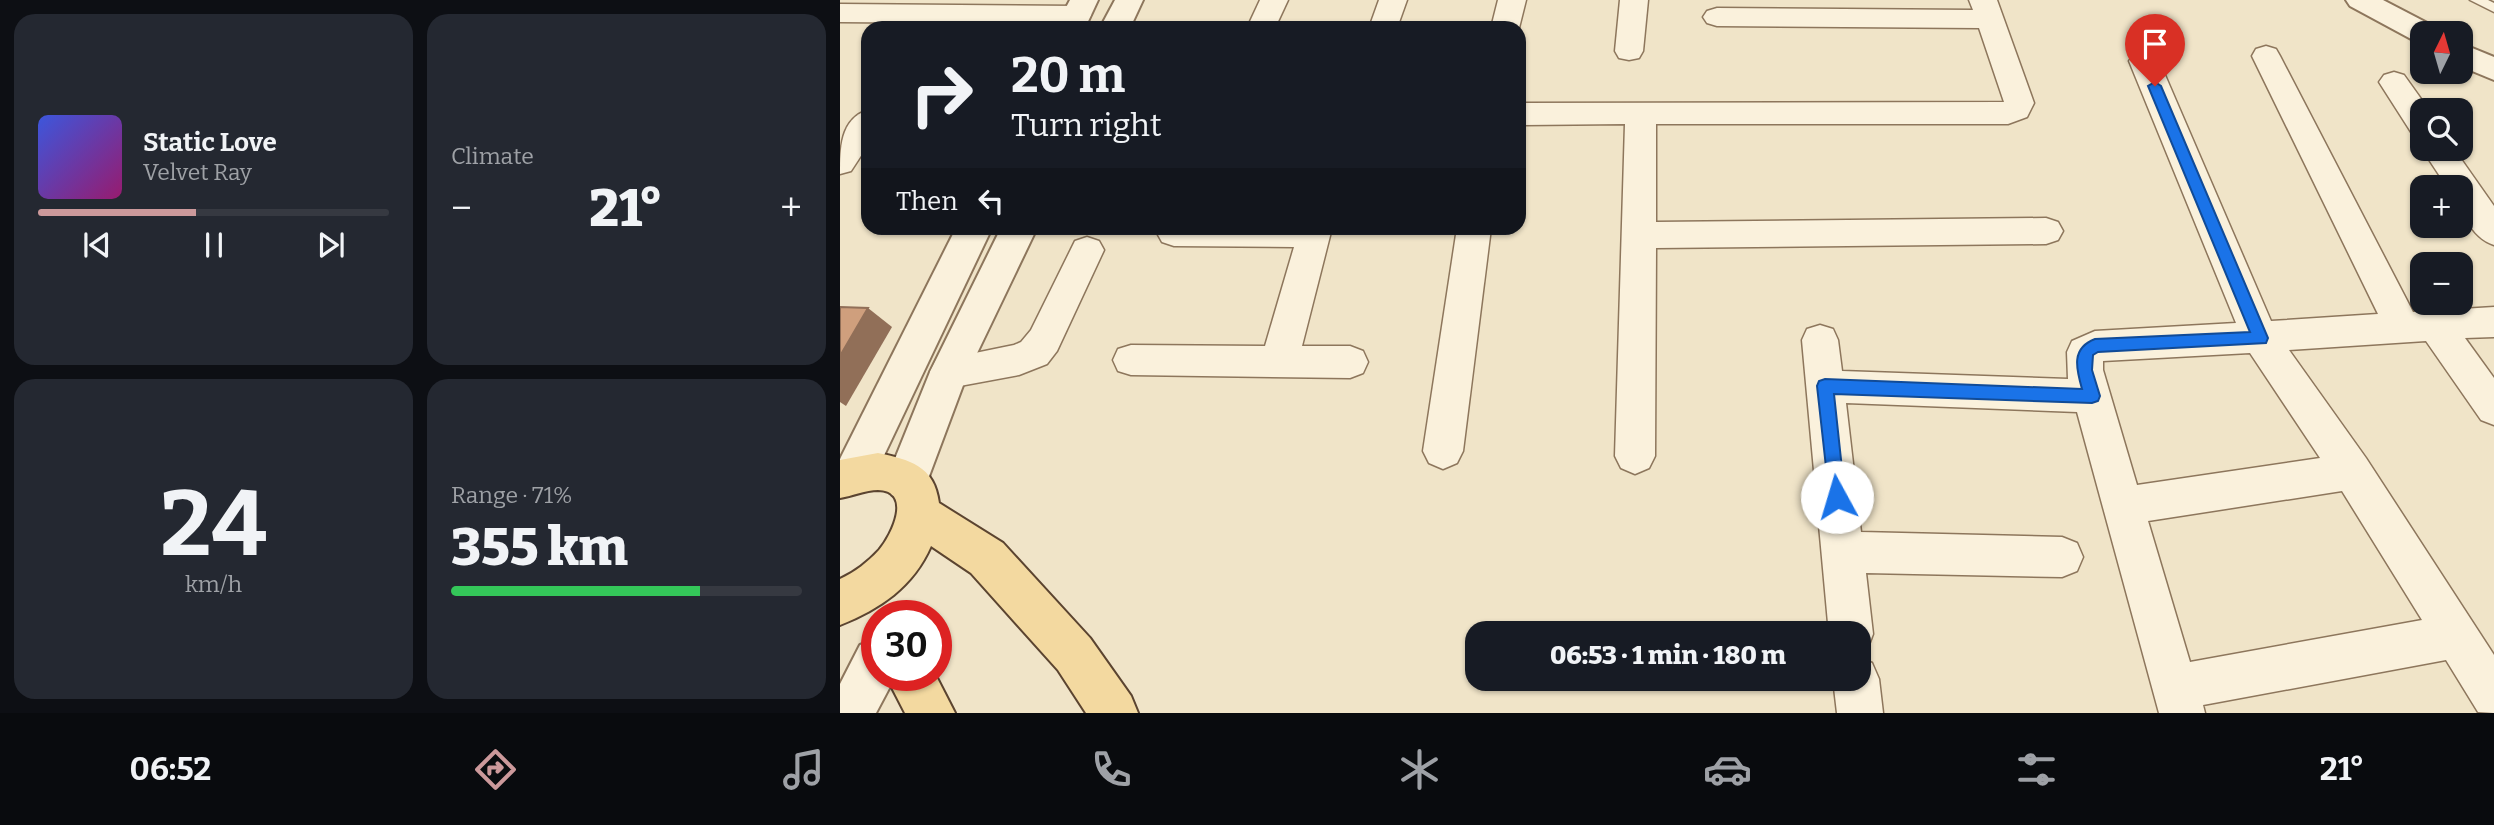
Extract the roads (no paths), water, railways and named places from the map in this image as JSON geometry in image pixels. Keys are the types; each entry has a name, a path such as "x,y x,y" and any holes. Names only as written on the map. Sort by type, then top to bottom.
{"main road":[{"path":"847,476 875,472 893,474 914,498 987,558 1074,654 1114,713"},
{"path":"860,603 904,555 916,535 914,498"},
{"path":"919,691 931,713"}],"street":[{"path":"1118,21 1129,0"},
{"path":"1264,21 1274,0"},
{"path":"1386,21 1393,0"},
{"path":"1507,21 1512,0"},
{"path":"1629,51 1634,0"},
{"path":"2360,0 2410,26"},
{"path":"1526,114 2008,113 2016,110 2019,103 1986,9 1717,17"},
{"path":"840,13 936,21 1077,14"},
{"path":"2266,56 2418,326 2494,408"},
{"path":"2473,60 2494,70"},
{"path":"2144,61 2260,338 2352,471 2494,696"},
{"path":"2394,82 2410,106"},
{"path":"1635,456 1641,113"},
{"path":"840,163 861,132"},
{"path":"2446,161 2494,232"},
{"path":"1639,235 2046,231"},
{"path":"847,476 970,235"},
{"path":"914,498 949,372 1016,235"},
{"path":"1279,362 1314,235"},
{"path":"1443,451 1473,235"},
{"path":"949,372 1019,360 1034,353 1044,340 1087,250"},
{"path":"2456,636 2178,700 2084,370 2085,352 2095,346 2494,322"},
{"path":"1820,340 1850,621"},
{"path":"1131,360 1350,362"},
{"path":"1825,386 2092,396"},
{"path":"2123,506 2352,471"},
{"path":"1842,552 2062,557"},
{"path":"851,713 862,691"},
{"path":"1857,691 1860,713"}],"lane":[{"path":"2477,0 2494,8"}]}
